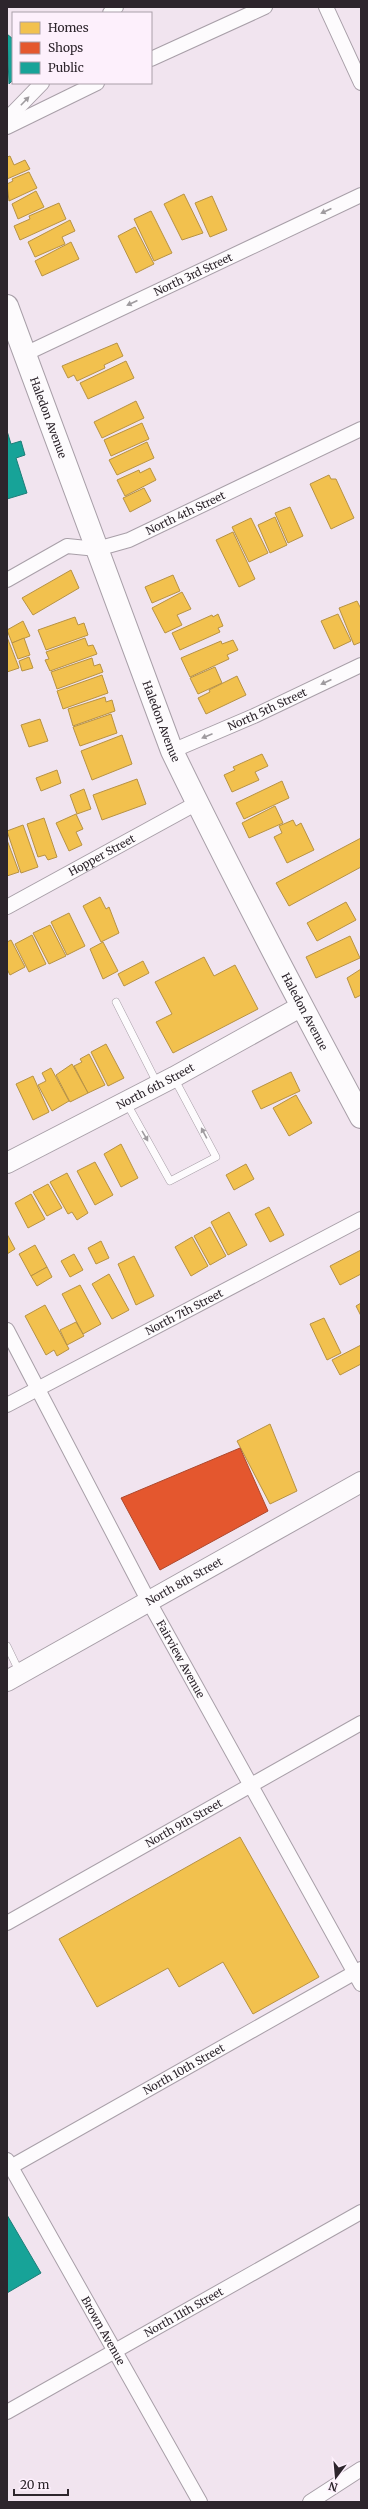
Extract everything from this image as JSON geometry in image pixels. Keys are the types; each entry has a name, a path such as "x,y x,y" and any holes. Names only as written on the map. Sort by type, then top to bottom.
{"main road":[{"name":"Haledon Avenue","path":"7,306 172,751 197,803 361,1117"}],"street":[{"path":"152,59 265,7"},
{"path":"326,7 361,83"},
{"path":"7,119 41,84"},
{"path":"7,127 95,84"},
{"name":"North 3rd Street","path":"25,354 361,195"},
{"name":"North 4th Street","path":"7,580 67,546 97,549 129,540 361,429"},
{"name":"North 5th Street","path":"172,751 361,665"},
{"name":"Hopper Street","path":"7,907 197,803"},
{"name":"North 6th Street","path":"7,1163 166,1081 302,1006"},
{"name":"North 7th Street","path":"7,1405 361,1218"},
{"name":"Fairview Avenue","path":"7,1330 148,1600 250,1787 359,1975"},
{"name":"North 8th Street","path":"14,1677 148,1600 361,1482"},
{"name":"North 9th Street","path":"7,1924 361,1723"},
{"name":"North 10th Street","path":"8,2166 359,1975"},
{"name":"Brown Avenue","path":"8,2166 200,2502"},
{"name":"North 11th Street","path":"7,2412 361,2212"},
{"path":"310,2502 361,2469"}],"lane":[{"path":"116,1002 216,1157 170,1181 126,1102"},
{"path":"7,1646 14,1677"}],"building: Homes":[{"path":"10,156 14,165 25,160 30,169 7,179 7,157"},
{"path":"29,172 37,188 9,201 7,184 13,181 12,179"},
{"path":"36,191 44,207 18,219 12,204"},
{"path":"184,194 203,233 182,240 164,204"},
{"path":"212,196 227,230 210,237 195,203"},
{"path":"59,203 66,219 20,240 14,226 30,219 29,216"},
{"path":"151,211 172,253 154,261 134,219"},
{"path":"70,220 75,231 62,237 65,244 35,257 28,242"},
{"path":"135,227 154,264 136,273 118,236"},
{"path":"71,242 79,259 42,276 35,261"},
{"path":"117,343 123,356 104,365 105,368 77,381 74,375 68,378 62,366"},
{"path":"126,361 134,378 88,399 80,383"},
{"path":"136,401 144,418 102,438 94,422"},
{"path":"142,423 149,439 111,456 104,440"},
{"path":"147,442 154,458 117,475 109,460"},
{"path":"150,468 156,480 125,496 117,480 139,470 140,473"},
{"path":"329,475 331,479 336,479 354,518 331,529 310,484"},
{"path":"144,488 151,501 130,512 123,498"},
{"path":"290,507 303,536 288,543 275,513"},
{"path":"275,517 287,545 270,553 258,525"},
{"path":"251,518 268,553 249,562 232,527"},
{"path":"233,532 255,579 239,587 216,540"},
{"path":"71,570 79,588 33,615 22,598"},
{"path":"173,575 180,591 152,603 145,587"},
{"path":"182,592 191,609 177,615 182,625 165,633 152,608"},
{"path":"357,601 361,609 361,642 354,645 339,608"},
{"path":"218,614 223,626 218,628 220,632 180,650 172,633 212,615 213,617"},
{"path":"338,614 351,641 334,649 321,621"},
{"path":"75,617 78,625 84,623 88,635 46,650 38,630"},
{"path":"23,621 30,636 12,643 7,630"},
{"path":"7,637 19,668 7,672"},
{"path":"24,638 30,655 18,659 12,643"},
{"path":"85,638 88,646 93,645 97,654 50,671 45,660 49,659 46,652"},
{"path":"233,640 238,650 227,655 229,659 190,677 181,658 221,641 222,644"},
{"path":"29,657 33,668 22,671 19,661"},
{"path":"92,658 94,666 100,664 103,672 57,689 51,672"},
{"path":"215,667 222,683 198,694 190,678"},
{"path":"102,675 108,693 63,709 57,691"},
{"path":"237,676 246,695 206,714 198,698 210,692 209,690"},
{"path":"105,697 106,702 112,700 115,711 73,726 68,709"},
{"path":"111,714 117,733 80,746 73,727"},
{"path":"40,719 48,741 29,747 21,725"},
{"path":"122,735 132,764 92,780 81,751"},
{"path":"262,754 268,766 255,772 259,780 232,792 224,775 235,770 233,767"},
{"path":"57,770 61,783 41,791 36,778"},
{"path":"137,779 146,804 102,820 93,795"},
{"path":"282,781 289,798 244,819 236,803"},
{"path":"84,789 91,809 77,814 70,795"},
{"path":"275,806 283,823 249,838 242,823"},
{"path":"76,814 83,829 76,832 82,845 69,851 56,823"},
{"path":"44,818 57,857 48,860 45,855 38,857 27,824"},
{"path":"293,820 296,826 301,823 314,850 287,863 274,837 282,833 279,826"},
{"path":"23,825 38,867 21,873 7,831"},
{"path":"361,838 361,867 289,906 276,883"},
{"path":"7,840 19,872 7,876"},
{"path":"100,897 106,909 109,907 119,933 101,942 83,906"},
{"path":"346,902 356,920 317,941 307,923"},
{"path":"69,913 85,946 67,955 51,922"},
{"path":"50,925 66,956 49,964 33,933"},
{"path":"32,935 46,964 29,972 15,944"},
{"path":"350,936 360,958 316,978 306,957"},
{"path":"11,940 25,967 10,975 7,969 7,942"},
{"path":"103,942 118,971 103,979 90,949"},
{"path":"204,957 214,976 235,965 258,1009 173,1053 156,1022 172,1014 155,982"},
{"path":"143,961 149,973 124,986 118,974"},
{"path":"361,969 361,995 355,998 347,978"},
{"path":"106,1044 124,1078 108,1086 91,1052"},
{"path":"89,1054 105,1085 88,1093 74,1066 82,1062 80,1059"},
{"path":"72,1064 88,1093 70,1102 56,1075"},
{"path":"51,1068 69,1101 52,1111 38,1085 46,1081 42,1073"},
{"path":"291,1072 300,1091 261,1109 252,1091"},
{"path":"33,1076 49,1112 33,1120 16,1084"},
{"path":"296,1095 312,1123 289,1136 273,1108"},
{"path":"121,1144 138,1178 121,1187 104,1154"},
{"path":"95,1162 113,1195 95,1205 77,1171"},
{"path":"246,1164 254,1179 234,1190 226,1175"},
{"path":"67,1173 88,1213 77,1220 72,1212 68,1214 50,1182"},
{"path":"48,1184 62,1208 47,1216 33,1192"},
{"path":"31,1194 45,1219 28,1228 15,1203"},
{"path":"269,1207 284,1235 270,1242 255,1214"},
{"path":"229,1212 247,1245 228,1255 211,1222"},
{"path":"210,1227 226,1256 210,1265 194,1236"},
{"path":"7,1234 15,1249 7,1254"},
{"path":"192,1237 208,1266 191,1276 175,1247"},
{"path":"101,1241 109,1258 96,1264 88,1248"},
{"path":"35,1245 47,1267 31,1276 19,1254"},
{"path":"361,1250 361,1274 340,1285 330,1266"},
{"path":"74,1254 83,1270 70,1277 61,1261"},
{"path":"134,1256 154,1296 136,1305 118,1264"},
{"path":"47,1267 52,1277 37,1286 31,1276"},
{"path":"109,1274 129,1310 112,1319 92,1284"},
{"path":"80,1285 101,1324 83,1334 62,1294"},
{"path":"361,1303 361,1316 356,1306"},
{"path":"45,1305 69,1349 57,1356 54,1350 46,1355 25,1316"},
{"path":"324,1318 341,1353 327,1360 310,1324"},
{"path":"76,1322 84,1336 67,1345 60,1330"},
{"path":"361,1345 361,1364 340,1375 332,1360"},
{"path":"270,1424 297,1491 270,1504 237,1441"},
{"path":"240,1837 319,1977 253,2014 223,1962 179,1987 168,1968 97,2007 59,1939"}],"building: Shops":[{"path":"240,1448 268,1511 160,1570 121,1498"}],"building: Public":[{"path":"7,34 12,38 12,81 9,84"},
{"path":"7,431 11,444 21,441 25,455 16,458 27,493 7,499"},
{"path":"7,2215 41,2273 7,2293"}]}
